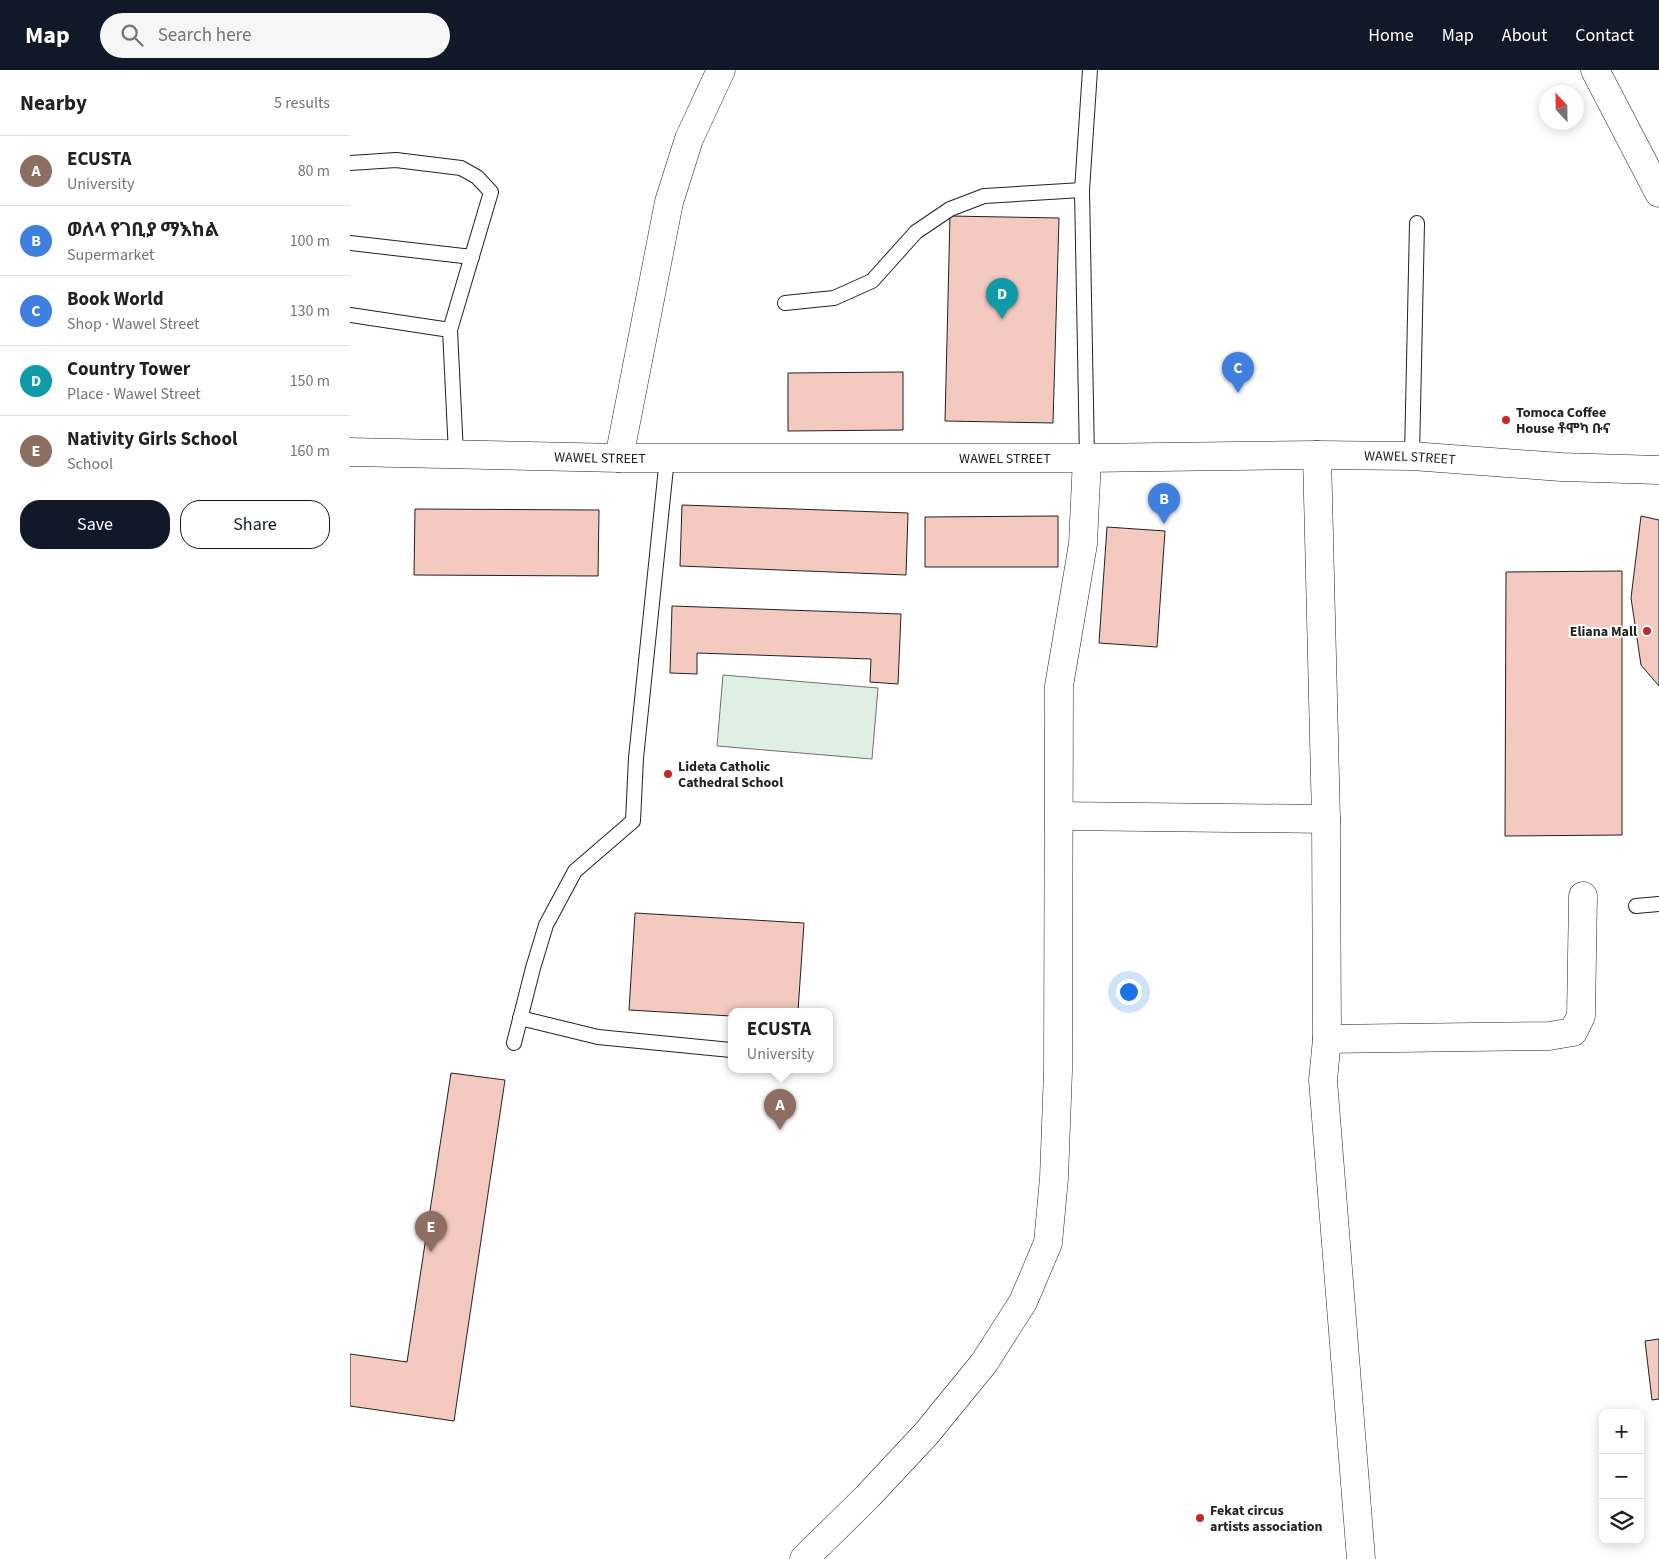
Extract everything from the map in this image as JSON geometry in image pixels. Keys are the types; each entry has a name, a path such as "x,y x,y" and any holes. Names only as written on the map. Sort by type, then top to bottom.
{"street":[{"path":"619,458 669,202 689,140 721,70"},
{"path":"1595,70 1659,193"},
{"name":"WAWEL STREET","path":"350,452 619,458 1412,456 1561,467 1659,470"},
{"path":"1317,455 1326,819 1327,1039 1323,1080 1361,1559"},
{"path":"804,1559 868,1496 926,1434 984,1363 1023,1302 1048,1243 1054,1178 1058,1070 1059,686 1083,544 1087,458"},
{"path":"1059,816 1326,819"},
{"path":"1327,1039 1549,1036 1572,1032 1581,1016 1583,896"}],"lane":[{"path":"1087,458 1082,190 1090,70"},
{"path":"350,163 396,160 461,168 477,177 491,192 450,330 456,454"},
{"path":"785,304 834,298 872,281 916,232 950,209 984,196 1082,190"},
{"path":"1412,456 1417,223"},
{"path":"350,243 472,257"},
{"path":"350,315 450,330"},
{"path":"514,1044 532,968 546,925 575,871 633,821 636,758 667,458"},
{"path":"1636,906 1659,904"},
{"path":"520,1018 598,1037 728,1050"}],"green space":[{"path":"723,675 878,688 872,759 717,746"}],"building":[{"path":"950,216 1059,218 1053,423 945,421"},
{"path":"903,372 903,430 788,431 788,373"},
{"path":"682,505 908,513 906,575 680,566"},
{"path":"415,509 599,510 598,576 414,575"},
{"path":"1058,516 1058,567 925,567 925,517"},
{"name":"Eliana Mall","path":"1641,516 1659,520 1659,686 1641,665 1631,598"},
{"path":"1107,527 1165,531 1157,647 1099,643"},
{"path":"1622,571 1622,835 1505,836 1506,572"},
{"path":"672,606 901,614 898,684 870,682 871,659 697,653 697,674 670,673"},
{"path":"635,913 804,923 798,1008 728,1008 728,1016 629,1010"},
{"path":"451,1073 505,1080 454,1421 350,1406 350,1354 407,1362"},
{"path":"1659,1339 1659,1399 1652,1400 1645,1341"}],"place":[{"name":"Country Tower","path":"1002,319"},
{"name":"Book World","path":"1238,393"},
{"name":"Tomoca Coffee House ቶሞካ ቡና","path":"1506,420"},
{"name":"ወለላ የገቢያ ማእከል","path":"1164,524"},
{"name":"Eliana Mall","path":"1647,631"},
{"name":"Lideta Catholic Cathedral School","path":"668,774"},
{"name":"ECUSTA","path":"780,1130"},
{"name":"Nativity Girls School","path":"431,1252"},
{"name":"Fekat circus artists association","path":"1200,1518"}]}
